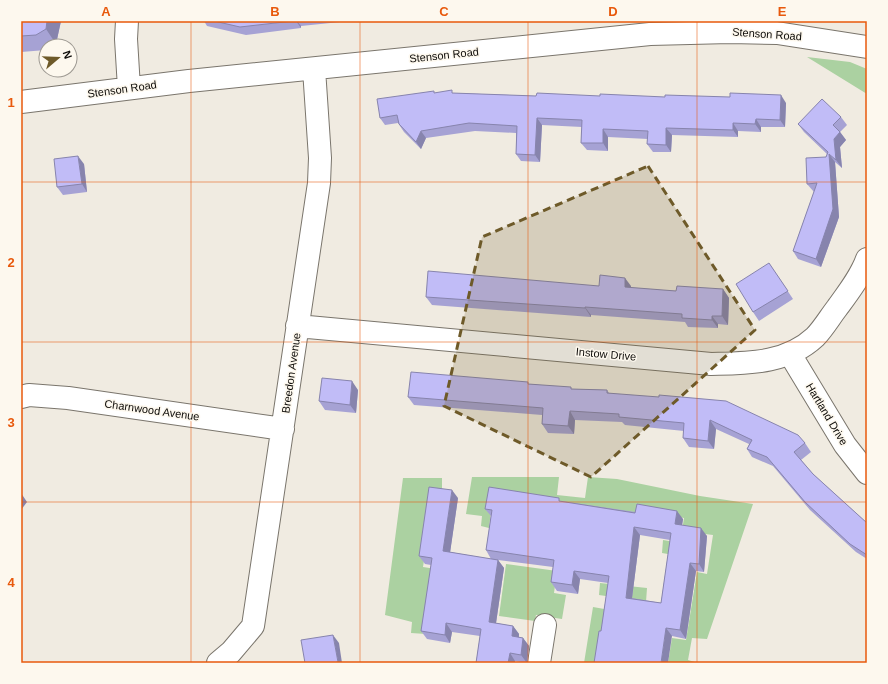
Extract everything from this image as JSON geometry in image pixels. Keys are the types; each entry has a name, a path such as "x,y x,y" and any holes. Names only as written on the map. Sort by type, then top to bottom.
{"street":[{"path":"127,21 126,39 129,88"},
{"name":"Stenson Road","path":"21,102 129,88 657,34 730,32 777,33 867,47"},
{"name":"Breedon Avenue","path":"230,659 253,626 319,184 320,158 314,69"},
{"name":"Instow Drive","path":"298,326 711,364 752,363 774,360 790,354 815,337 842,301 866,265"},
{"name":"Hartland Drive","path":"790,354 845,445 867,473"},
{"name":"Charnwood Avenue","path":"21,397 29,395 68,398 283,429"},
{"path":"539,663 545,625"}],"highlighted area":[{"path":"648,166 755,330 591,477 444,406 482,237"}],"green space":[{"path":"807,57 850,62 867,69 867,94"},
{"path":"472,477 559,477 557,495 585,498 588,477 617,479 700,496 753,504 707,639 692,638 688,660 698,663 668,663 672,638 686,640 697,572 707,574 713,535 689,532 685,557 662,553 663,540 680,543 684,518 641,511 639,519 493,494 489,528 481,526 482,516 466,514"},
{"path":"403,478 442,478 442,494 434,494 423,567 436,569 426,634 411,633 412,622 385,615"},
{"path":"506,564 557,571 554,593 566,595 562,619 536,615 535,621 499,616"},
{"path":"600,583 647,588 646,602 599,595"},
{"path":"593,607 610,610 600,663 584,663"}],"building":[{"path":"21,21 47,21 46,29 36,35 21,36"},
{"path":"214,21 293,21 240,27"},
{"path":"452,90 452,93 536,96 537,93 665,97 665,95 730,97 730,93 781,95 780,120 756,119 755,124 733,123 733,130 666,128 666,145 647,144 648,131 603,129 603,143 581,143 582,120 537,118 535,155 516,154 517,126 469,123 421,131 416,142 399,124 397,115 380,118 377,99"},
{"path":"822,99 841,117 833,125 840,132 834,139 836,160 829,154 833,209 816,259 793,251 817,183 807,184 806,158 826,157 828,152 798,124"},
{"path":"78,156 82,184 57,187 54,159"},
{"path":"769,263 788,291 753,312 736,284"},
{"path":"428,271 599,286 600,275 625,278 625,287 676,291 677,286 723,289 722,316 712,316 712,320 682,318 682,314 426,297"},
{"path":"411,372 528,382 528,384 571,387 571,389 607,390 607,393 659,397 659,395 726,401 798,435 805,443 794,452 813,474 867,523 867,555 850,544 805,502 767,457 747,449 752,440 710,420 708,441 683,438 684,423 619,417 619,414 570,411 568,426 542,424 543,408 408,397"},
{"path":"322,378 352,381 350,405 319,401"},
{"path":"429,487 452,490 443,551 498,560 489,622 513,626 512,636 523,638 521,655 510,653 508,663 476,663 481,629 446,623 445,635 421,631 432,558 419,556"},
{"path":"489,487 559,498 559,501 635,513 637,504 677,511 675,524 701,528 699,564 690,563 680,630 666,628 661,663 594,663 599,631 601,631 609,576 574,571 572,585 551,582 554,560 486,550 492,510 485,509","holes":["634,527 671,533 661,603 626,598"]},
{"path":"333,635 338,662 305,663 301,640"}]}
